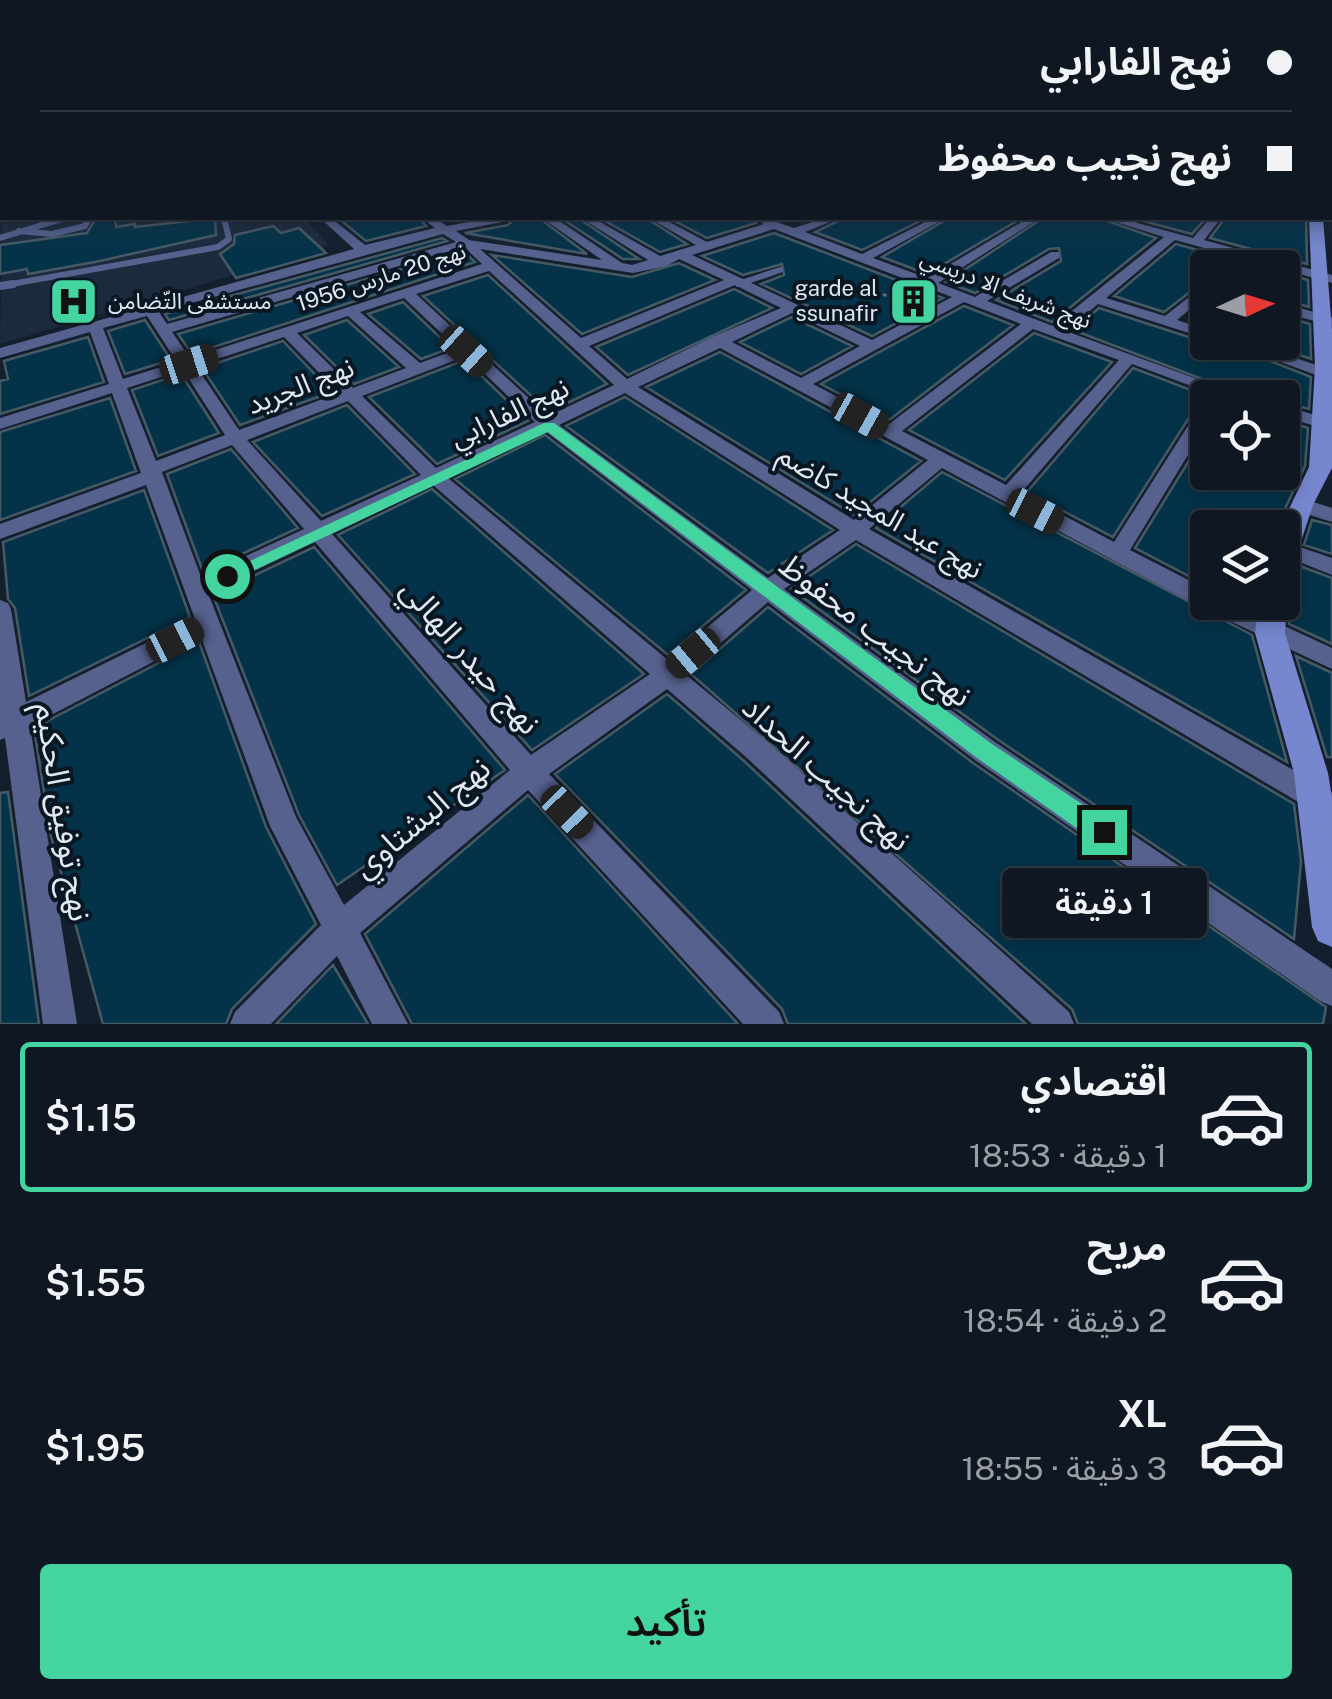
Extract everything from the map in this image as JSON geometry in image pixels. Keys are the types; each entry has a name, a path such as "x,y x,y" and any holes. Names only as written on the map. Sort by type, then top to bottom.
{"street":[{"path":"326,220 363,250"},
{"name":"نهج عبد المجيد كاضم","path":"428,220 466,243 626,387 855,530 1324,804"},
{"path":"156,321 363,250 499,220"},
{"path":"551,220 622,268"},
{"path":"589,220 662,263"},
{"path":"658,220 708,248"},
{"name":"نهج شريف الا دريسي","path":"762,220 1128,359 1190,387"},
{"path":"794,232 829,220"},
{"path":"861,259 938,220"},
{"path":"928,283 1032,220"},
{"path":"1106,234 1127,220 1325,277"},
{"path":"1196,250 1215,220"},
{"path":"1298,510 1326,468 1324,244 1317,220"},
{"path":"0,354 95,326 156,321 466,243 622,268 662,263 774,225"},
{"path":"1055,332 1174,235"},
{"path":"801,384 868,344 928,314 969,300 1055,254"},
{"path":"684,256 868,344"},
{"name":"نهج 20 مارس 1956","path":"0,424 490,266"},
{"path":"577,345 734,283"},
{"name":"نهج نجيب محفوظ","path":"406,292 549,426 985,751 1332,988"},
{"path":"1096,299 1190,329"},
{"path":"1167,322 1190,302"},
{"name":"نهج الفارابي","path":"196,590 549,426 716,340 790,308"},
{"path":"349,310 417,370"},
{"path":"1300,312 1326,320"},
{"name":"نهج حيدر الهالي","path":"156,321 236,438 529,772 767,1024"},
{"path":"889,432 1031,323"},
{"path":"95,326 154,472 207,624 285,826 391,1024"},
{"name":"نهج نجيب الحداد","path":"286,331 435,476 668,674 1057,1024"},
{"path":"716,340 1190,592"},
{"name":"نهج الجريد","path":"0,532 466,351"},
{"path":"1007,497 1128,359"},
{"path":"1295,360 1327,369"},
{"path":"1300,412 1327,415"},
{"path":"1117,554 1190,435"},
{"name":"نهج البشتاوي","path":"247,1024 339,930 529,772 668,674 768,589 855,530 939,461"},
{"path":"1300,505 1332,516"},
{"path":"1300,558 1332,567"},
{"name":"نهج توفيق الحكيم","path":"0,610 7,724 60,1024"},
{"path":"1273,620 1324,804 1332,926"},
{"path":"1275,620 1332,658"},
{"path":"7,724 207,624"}],"lane":[{"path":"0,238 57,220"},
{"path":"19,231 33,235 71,232 85,226 88,220"},
{"path":"0,286 218,247 229,239 224,220"},
{"path":"734,283 780,270"}],"path":[{"path":"868,288 928,314"}],"shaded area":[{"name":"مستشفى التّضامن","path":"2,220 306,220 327,243 322,249 0,344"}],"building":[{"path":"95,220 115,220 116,227 135,227 215,220 216,235 95,262 28,274 27,269 0,274 0,245 87,233"},
{"path":"340,220 421,220 426,226 366,241"},
{"path":"513,220 542,220 587,254 465,233 508,225"},
{"path":"564,220 581,220 639,259 623,259"},
{"path":"604,220 649,220 687,244 660,252"},
{"path":"673,220 757,220 756,223 707,238"},
{"path":"840,220 922,220 862,250 815,232"},
{"path":"946,220 1019,220 927,274 882,257"},
{"path":"1040,220 1105,220 1156,238 1052,322 996,300 1061,261 1059,248 1049,249 975,293 946,282"},
{"path":"1140,220 1204,220 1192,234"},
{"path":"1224,220 1306,220 1307,264 1300,262 1300,250 1255,250 1210,238"},
{"path":"273,226 281,233 299,228 326,253 236,278 220,254 234,244 235,235"},
{"path":"774,233 943,298 872,336 761,284 784,275 782,264 743,275 702,256"},
{"path":"442,238 447,241 169,320 165,314"},
{"path":"1176,244 1197,250 1190,250 1190,292 1164,312 1114,296"},
{"path":"463,251 475,262 192,354 178,334"},
{"path":"492,255 632,277 679,263 715,280 582,334"},
{"path":"488,275 607,384 549,412 423,296"},
{"path":"1300,278 1308,280 1309,307 1300,304"},
{"path":"734,289 772,308 628,375 596,347"},
{"path":"403,302 451,348 421,359 368,314"},
{"path":"964,306 1013,325 889,420 821,384"},
{"path":"1099,308 1190,337 1190,360 1268,360 1311,377 1309,409 1300,407 1300,380 1205,380 1073,330"},
{"path":"792,317 852,346 801,374 740,342"},
{"path":"145,320 171,360 125,374 108,331"},
{"path":"347,320 399,367 354,384 304,335"},
{"path":"1300,321 1310,324 1311,359 1300,355"},
{"path":"1034,333 1112,362 1005,480 909,430"},
{"path":"88,337 104,382 0,414 0,381 8,379 4,361"},
{"path":"283,341 332,392 240,425 202,368"},
{"path":"720,352 921,461 854,515 646,387"},
{"path":"465,360 528,421 437,464 369,397"},
{"path":"1133,368 1190,390 1190,416 1113,537 1027,492"},
{"path":"181,374 219,433 158,456 132,390"},
{"path":"625,397 833,530 768,573 566,426"},
{"path":"110,398 136,471 0,520 0,432"},
{"path":"347,405 415,474 322,516 253,442"},
{"path":"1300,426 1308,428 1305,466 1300,477"},
{"path":"545,435 746,590 668,655 455,479"},
{"path":"231,449 298,528 203,572 167,474"},
{"path":"1190,459 1190,490 1294,490 1284,510 1190,510 1190,577 1135,548"},
{"path":"942,472 1190,602 1190,620 1223,620 1252,635 1287,762 876,528"},
{"path":"432,489 644,674 532,750 338,535"},
{"path":"144,490 190,617 29,696 15,608 8,599 3,542"},
{"path":"1312,520 1332,525 1332,554 1304,545"},
{"path":"856,544 1294,804 1301,861 1294,939 997,739 791,589"},
{"path":"314,547 505,770 337,885 299,815 213,595"},
{"path":"1300,566 1332,578 1332,644 1289,624 1289,620 1300,620"},
{"path":"768,607 973,763 1326,1007 1323,1024 1078,1024 1072,1009 691,674"},
{"path":"199,642 266,827 316,924 232,1009 226,1024 103,1024 51,836 34,728"},
{"path":"1296,656 1332,673 1332,757 1327,757"},
{"path":"667,694 1026,1024 788,1024 782,1009 555,774"},
{"path":"8,792 39,1024 0,1024 0,793"},
{"path":"528,795 738,1024 412,1024 365,934"},
{"path":"333,965 368,1024 276,1024"}],"place":[{"name":"مستشفى التّضامن","path":"73,301"},
{"name":"garde al ssunafir","path":"913,301"}],"route":[{"path":"227,576 549,426 985,751 1104,832"}]}
